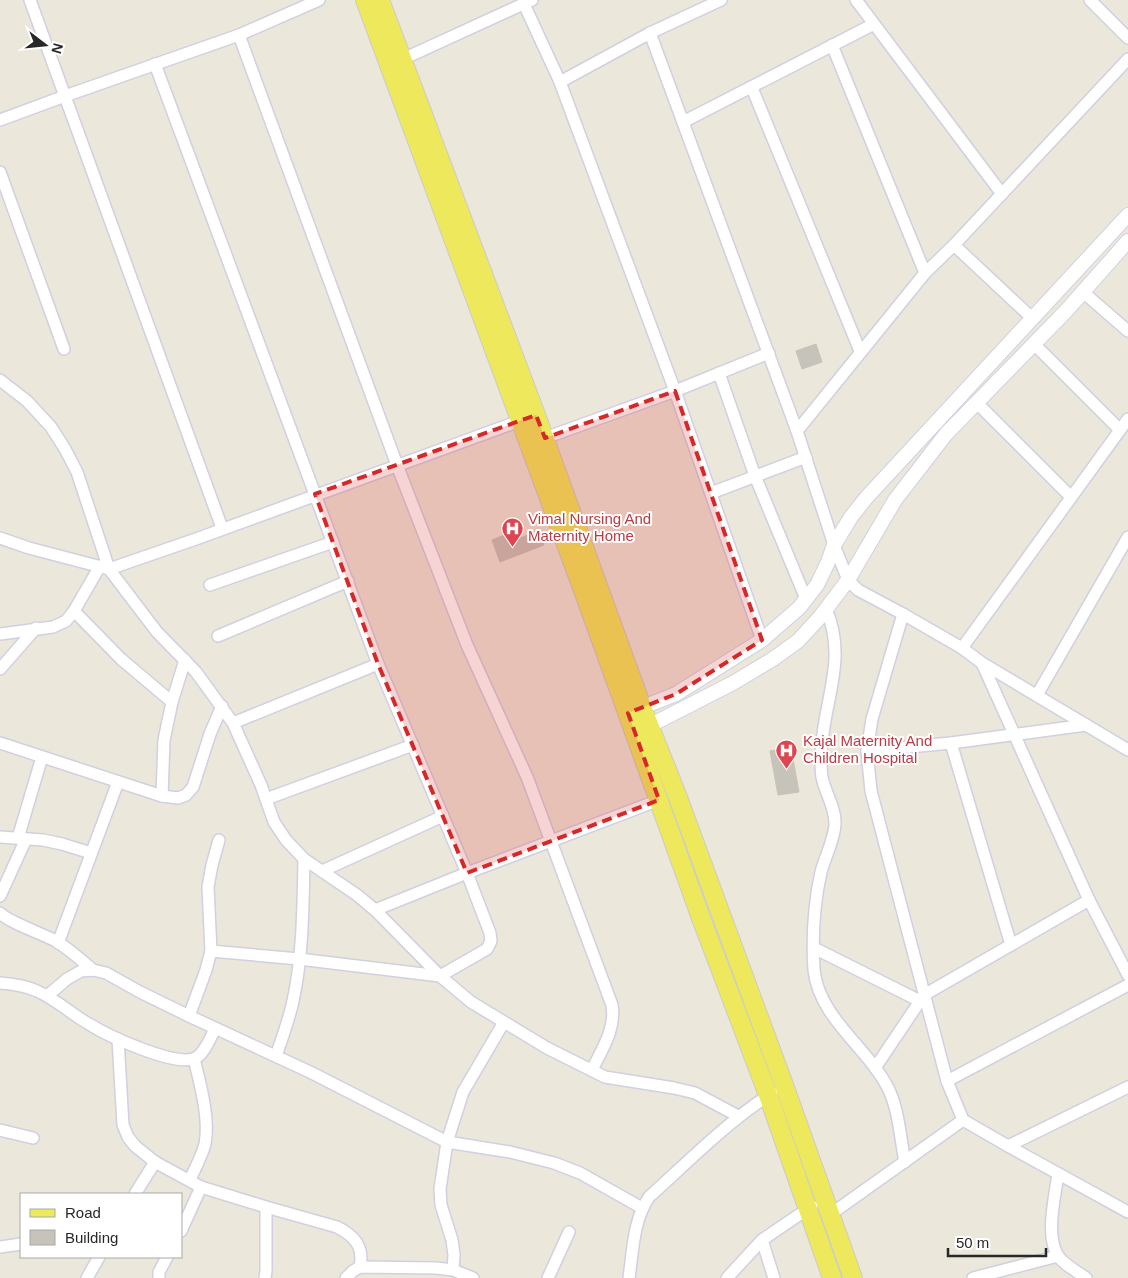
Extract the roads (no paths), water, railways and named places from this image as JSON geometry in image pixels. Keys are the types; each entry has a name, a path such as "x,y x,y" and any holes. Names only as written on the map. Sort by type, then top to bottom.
{"main road":[{"path":"364,0 528,417 545,438 635,710"},
{"path":"380,0 403,59 528,417 635,710 784,1085 853,1278"},
{"path":"643,729 659,800 701,918 768,1095 832,1278"}],"street":[{"path":"30,0 222,528"},
{"path":"0,120 239,35 319,0"},
{"path":"560,82 650,33 721,0"},
{"path":"856,0 1002,194"},
{"path":"1090,0 1128,38"},
{"path":"403,59 528,2 560,82 675,391 762,640"},
{"path":"683,122 874,24"},
{"path":"650,33 797,431 834,545 848,580 858,590 962,648 982,663 1128,750"},
{"path":"239,35 396,465 466,645 527,777 612,1005 614,1017 612,1028 592,1070"},
{"path":"832,45 925,273"},
{"path":"797,431 925,273 954,245 1128,59"},
{"path":"155,64 378,664 467,873 490,933 487,949 440,976 299,959 212,951"},
{"path":"752,88 860,351"},
{"path":"0,172 64,348"},
{"path":"635,710 676,694 762,640 799,608 816,585 828,562 834,545 851,517 866,498 1128,215"},
{"path":"643,729 733,683 773,659 798,641 848,580 895,500 946,434 1034,344 1128,241"},
{"path":"954,245 1032,319"},
{"path":"1083,292 1128,331"},
{"path":"1034,344 1120,430"},
{"path":"545,438 675,391 768,353"},
{"path":"719,373 755,476 806,599"},
{"path":"0,380 27,401 51,427 65,449 77,472 104,568 157,632 196,672 234,723 274,822 286,840 304,859 358,895 440,976 471,1002 547,1048 605,1077 695,1093 738,1116"},
{"path":"976,402 1071,497"},
{"path":"0,538 29,548 104,568 222,528 528,417"},
{"path":"962,648 1128,419"},
{"path":"711,493 806,457"},
{"path":"1037,695 1128,537"},
{"path":"210,585 333,542"},
{"path":"0,634 60,625 74,611 104,568"},
{"path":"218,636 348,581"},
{"path":"826,609 833,625 836,640 834,668 821,757 822,778 832,808 835,825 816,894 814,972 822,996 840,1027 875,1068 888,1088 895,1107 905,1162"},
{"path":"74,611 122,658 172,702"},
{"path":"903,614 872,719 867,750 872,791 922,998 947,1081 963,1120 1128,1212"},
{"path":"0,669 36,628"},
{"path":"162,796 164,740 172,702 185,660"},
{"path":"982,663 1089,900 1128,975"},
{"path":"234,723 378,664"},
{"path":"0,743 162,796 178,798 186,795 193,787 210,734 222,706"},
{"path":"867,750 951,743 1086,725"},
{"path":"951,743 1012,945"},
{"path":"266,799 413,746"},
{"path":"0,896 22,838 42,757"},
{"path":"58,943 118,782"},
{"path":"375,910 659,800"},
{"path":"322,871 443,816"},
{"path":"0,836 62,844 92,853"},
{"path":"189,1016 212,951 208,888 219,840"},
{"path":"276,1056 293,1002 302,931 304,859"},
{"path":"875,1068 922,998 1089,900"},
{"path":"0,914 10,921 38,932 58,943 93,970"},
{"path":"814,948 922,998"},
{"path":"47,996 67,979 81,971 93,970 106,973 215,1029 312,1072 447,1142 510,1152 554,1163 580,1173 642,1208"},
{"path":"0,983 36,990 89,1025 118,1040 157,1054 182,1059 194,1059 200,1054 215,1029"},
{"path":"947,1081 1128,985"},
{"path":"453,1270 452,1240 441,1205 440,1189 447,1142 463,1092 504,1022"},
{"path":"118,1040 124,1126 128,1137 135,1146 155,1162 201,1186 346,1231 354,1238 361,1250 360,1267"},
{"path":"190,1180 206,1134 206,1120 194,1059"},
{"path":"629,1278 636,1228 642,1208 650,1197 738,1116 784,1085"},
{"path":"1008,1146 1128,1087"},
{"path":"727,1278 762,1240 807,1209 828,1207 905,1162 963,1120"},
{"path":"0,1130 33,1138"},
{"path":"136,1193 155,1162"},
{"path":"1058,1174 1052,1215 1053,1242 1058,1256 1066,1265 1086,1278"},
{"path":"182,1229 201,1186"},
{"path":"264,1278 266,1271 266,1207"},
{"path":"548,1278 569,1232"},
{"path":"762,1240 774,1278"},
{"path":"0,1247 20,1244"},
{"path":"973,1278 1058,1256"},
{"path":"87,1278 98,1258"},
{"path":"158,1278 166,1258"},
{"path":"346,1278 360,1267 434,1273 453,1270 473,1278"}],"place":[{"name":"Vimal Nursing And Maternity Home","path":"512,547"},
{"name":"Kajal Maternity And Children Hospital","path":"787,769"}]}
